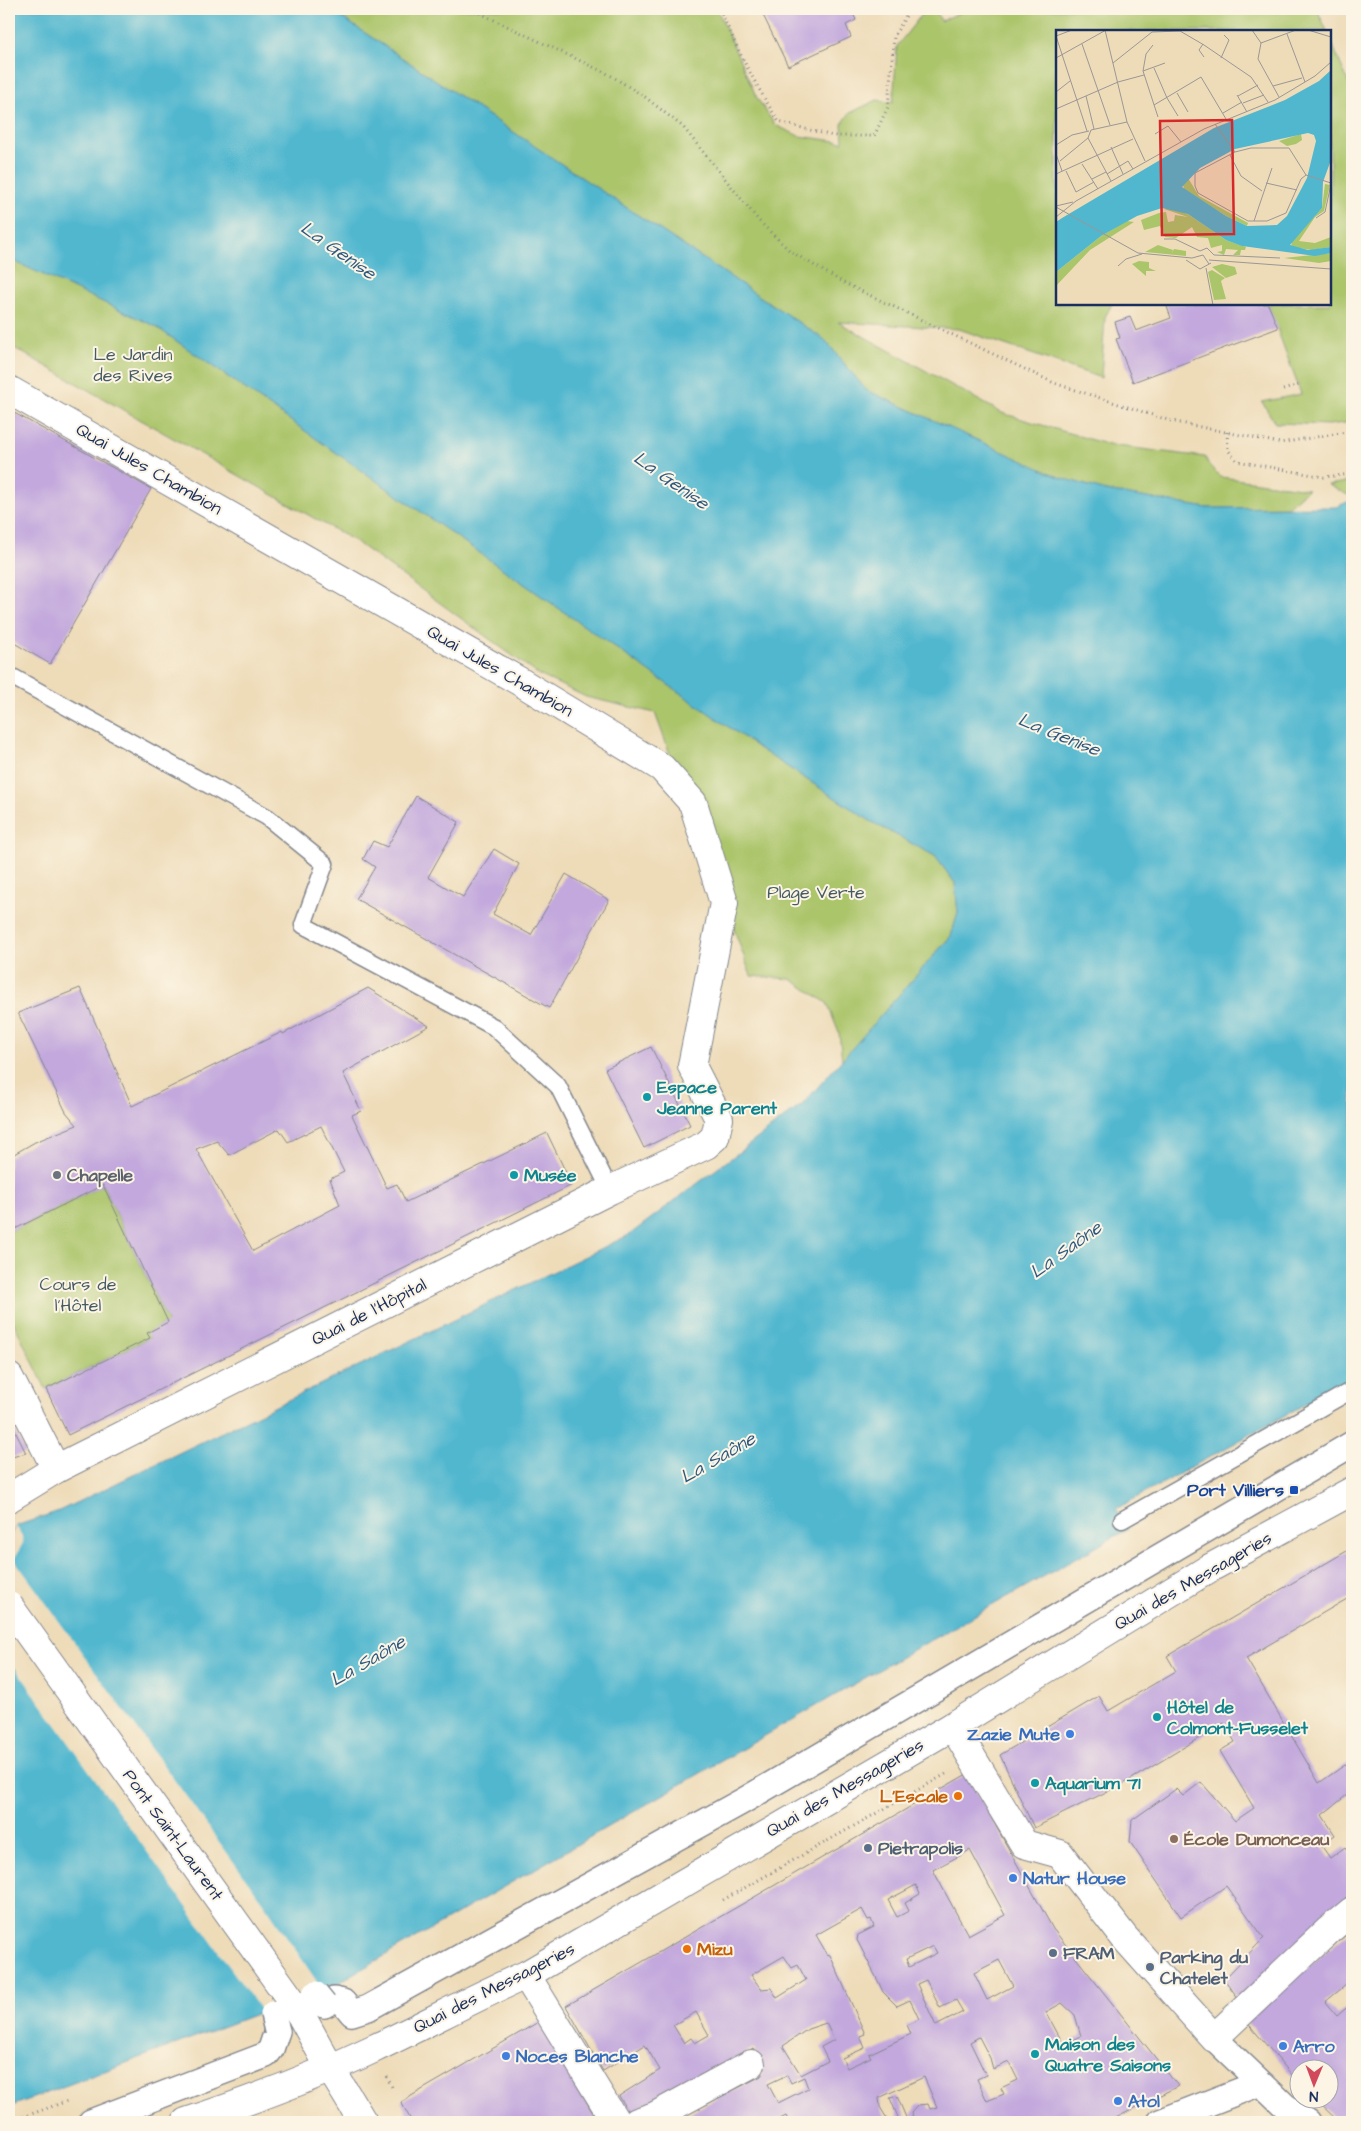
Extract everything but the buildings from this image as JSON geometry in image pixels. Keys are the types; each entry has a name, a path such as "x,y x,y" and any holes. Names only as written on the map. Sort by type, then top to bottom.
{"street":[{"name":"Quai Jules Chambion","path":"9,390 520,681 662,768 693,803 724,903 692,1066 719,1119"},
{"name":"Quai de l'Hôpital","path":"9,1498 56,1469 610,1190 706,1145 714,1137 719,1119"},
{"path":"9,1377 56,1469"},
{"name":"Quai des Messageries","path":"319,2000 343,2002 352,2013 368,2008 743,1801 1352,1444"},
{"name":"Quai des Messageries","path":"186,2122 284,2089 422,2026 526,1975 952,1726 1210,1568 1352,1491"},
{"name":"Pont Saint-Laurent","path":"9,1606 294,2004 363,2122"},
{"path":"952,1726 1024,1844 1060,1854 1124,1937 1214,2038 1260,2083 1308,2122"},
{"path":"1214,2038 1329,1930 1352,1911"},
{"path":"526,1975 616,2122"},
{"path":"90,2122 266,2055 271,2048 275,2023"},
{"path":"637,2122 654,2116 751,2064"},
{"path":"1160,2122 1260,2083"}],"lane":[{"path":"9,675 267,817 326,864 303,925 494,1027 558,1086 610,1190"},
{"path":"1122,1520 1352,1390"}],"path":[{"path":"471,9 610,75 645,97 683,127 760,222 790,250 844,283 1054,383 1171,421 1280,443 1352,431"},
{"path":"720,9 729,32 759,90 779,122 833,136 874,136 888,107 894,36 910,9"},
{"path":"1283,390 1299,385"},
{"path":"1227,432 1228,450 1237,460 1324,478 1352,474"},
{"path":"715,1905 973,1759"}],"green space":[{"path":"329,9 717,9 757,98 775,125 799,136 843,142 842,124 850,113 877,100 893,103 897,46 926,9 935,9 941,21 968,9 1317,9 1327,30 1056,30 1056,305 1111,305 1105,317 1101,378 959,329 838,322 1002,413 1109,445 1205,457 1209,465 1221,477 1308,489 1287,507 1207,508 1106,491 1059,477 866,390 825,340"},
{"path":"1331,41 1352,91 1352,422 1329,425 1275,423 1262,402 1301,394 1268,305 1331,305"},
{"path":"9,259 155,326 763,751 872,822 935,856 955,883 958,913 951,936 842,1060 839,1033 827,1003 791,979 751,976 655,713 586,697 539,675 356,542 9,345"},
{"path":"1352,481 1352,497 1328,485"},
{"name":"Cours de l'Hôtel","path":"103,1185 168,1322 148,1333 150,1338 46,1389 9,1313 9,1232"}],"water":[{"path":"9,9 329,9 825,340 866,390 1059,477 1106,491 1207,508 1336,507 1352,500 1352,1378 1116,1509 1128,1529 915,1649 336,1984 9,2107 9,1539 16,1526 59,1511 629,1235 803,1104 951,936 958,913 955,883 935,856 872,822 763,751 155,326 9,259"}],"pier":[{"path":"16,1526 22,1536 23,1543 14,1559 270,1912 324,1992 264,2015 9,1659 9,1539"}],"place":[{"name":"Espace Jeanne Parent","path":"647,1097"},
{"name":"Chapelle","path":"57,1175"},
{"name":"Musée","path":"514,1175"},
{"name":"Port Villiers","path":"1294,1490"},
{"name":"Hôtel de Colmont-Fusselet","path":"1157,1717"},
{"name":"Zazie Mute","path":"1070,1734"},
{"name":"Aquarium 71","path":"1035,1783"},
{"name":"L'Escale","path":"958,1796"},
{"name":"École Dumonceau","path":"1174,1839"},
{"name":"Pietrapolis","path":"868,1848"},
{"name":"Natur House","path":"1013,1878"},
{"name":"Mizu","path":"687,1949"},
{"name":"FRAM","path":"1053,1953"},
{"name":"Parking du Chatelet","path":"1150,1967"},
{"name":"Arro","path":"1283,2046"},
{"name":"Maison des Quatre Saisons","path":"1035,2054"},
{"name":"Noces Blanche","path":"506,2056"},
{"name":"Atol","path":"1118,2101"}],"water label":[{"name":"La Genise","path":"338,251"},
{"name":"La Genise","path":"671,481"},
{"name":"La Genise","path":"1059,735"},
{"name":"La Saône","path":"1066,1250"},
{"name":"La Saône","path":"718,1458"},
{"name":"La Saône","path":"368,1661"}],"park label":[{"name":"Le Jardin des Rives","path":"133,364"},
{"name":"Plage Verte","path":"816,892"}]}
